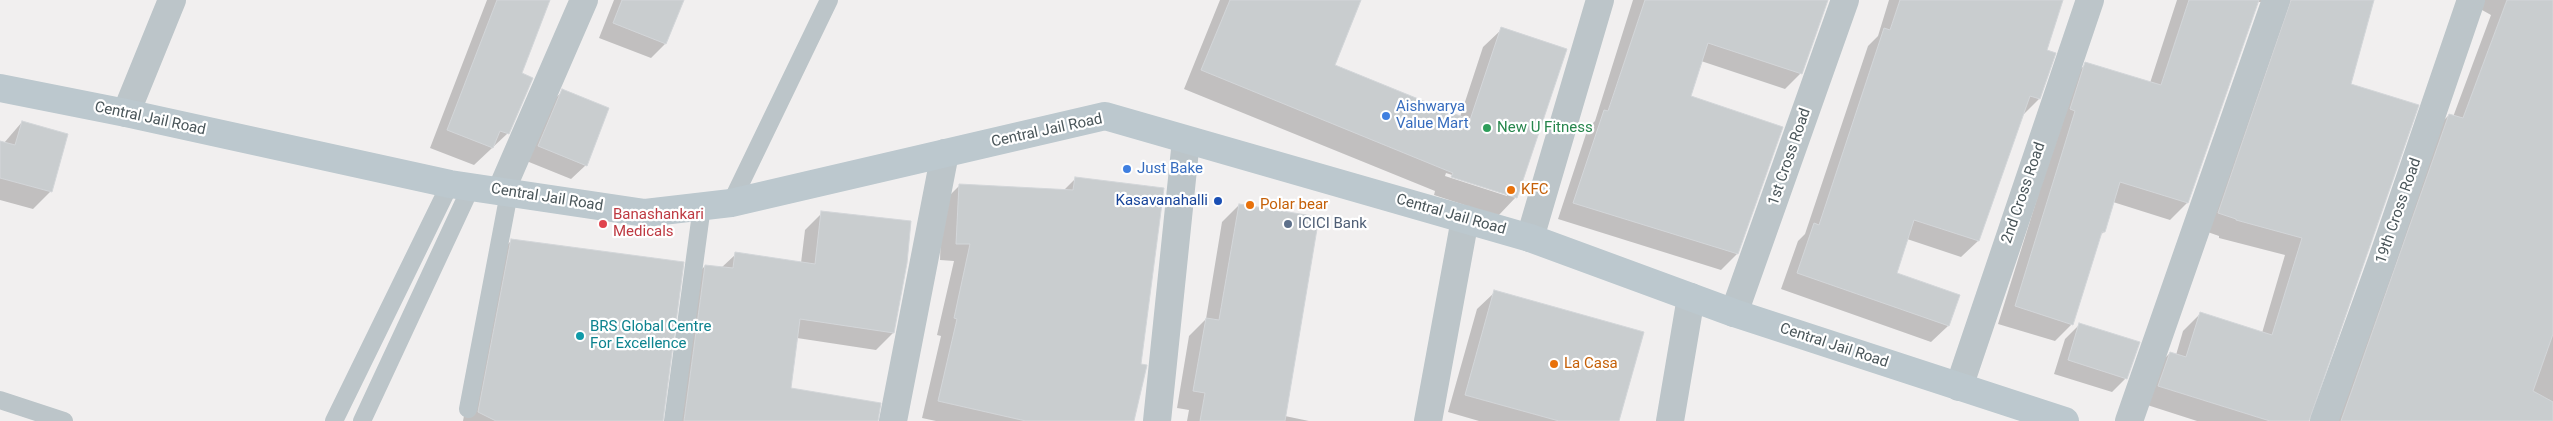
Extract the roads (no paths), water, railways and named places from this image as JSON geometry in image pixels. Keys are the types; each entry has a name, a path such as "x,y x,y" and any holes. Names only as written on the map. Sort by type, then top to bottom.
{"main road":[{"name":"Central Jail Road","path":"0,88 126,113 460,185 645,213 731,203 1105,116 1530,238 1734,313 2065,421"}],"street":[{"path":"126,113 172,0"},
{"path":"505,192 584,0"},
{"path":"1530,238 1600,0"},
{"name":"1st Cross Road","path":"1734,313 1845,0"},
{"name":"2nd Cross Road","path":"1959,387 2090,0"},
{"path":"2129,421 2276,0"},
{"name":"19th Cross Road","path":"2324,421 2382,260 2471,0"},
{"path":"1157,421 1186,140"},
{"path":"893,421 945,153"},
{"path":"1428,421 1465,219"},
{"path":"1670,421 1691,297"}],"lane":[{"path":"731,203 829,0"},
{"path":"334,421 460,185"},
{"path":"362,421 460,185"},
{"path":"468,409 505,192"},
{"path":"673,421 702,206"},
{"path":"0,400 64,421"}],"place":[{"name":"Aishwarya Value Mart","path":"1386,116"},
{"name":"New U Fitness","path":"1487,128"},
{"name":"Just Bake","path":"1127,169"},
{"name":"KFC","path":"1511,190"},
{"name":"Kasavanahalli","path":"1218,201"},
{"name":"Polar bear","path":"1250,205"},
{"name":"Banashankari Medicals","path":"603,224"},
{"name":"ICICI Bank","path":"1288,224"},
{"name":"BRS Global Centre For Excellence","path":"580,336"},
{"name":"La Casa","path":"1554,364"}]}
